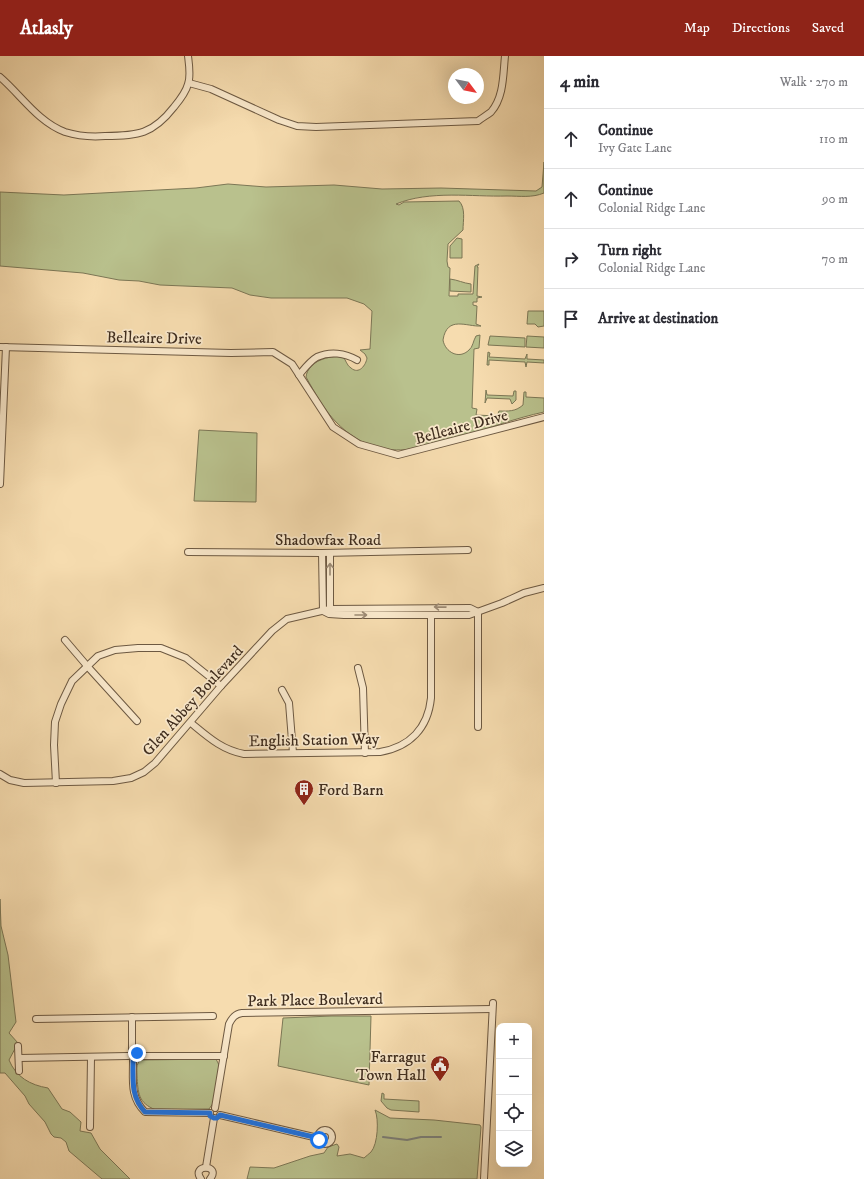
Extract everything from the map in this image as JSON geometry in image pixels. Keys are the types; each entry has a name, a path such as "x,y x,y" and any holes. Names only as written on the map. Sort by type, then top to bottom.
{"street":[{"path":"0,77 38,115 51,125 66,132 89,137 128,136 146,132 164,120 178,102 189,83 188,56"},
{"path":"189,83 211,89 279,120 297,126 316,127 478,121 490,112 499,100 504,56"},
{"path":"0,484 3,347"},
{"name":"Belleaire Drive","path":"3,347 231,353 273,352 292,364 333,427 359,444 398,455 544,418"},
{"path":"299,375 317,357 334,354 346,355 357,360"},
{"name":"Shadowfax Road","path":"188,552 330,553 468,550"},
{"path":"322,553 323,611 470,608 478,612"},
{"path":"330,553 330,611"},
{"path":"330,611 469,615 524,593 544,588"},
{"name":"Glen Abbey Boulevard","path":"0,774 10,780 24,783 56,783 113,781 131,778 144,772 155,763 191,723 221,686 272,631 287,619 323,611"},
{"path":"478,612 478,727"},
{"name":"English Station Way","path":"191,723 214,742 228,750 251,754 365,753 388,751 401,746 417,733 429,711 431,698 431,615"},
{"path":"65,640 137,721"},
{"path":"56,783 54,745 55,722 61,704 72,681 98,656 115,650 161,648 186,658 221,686"},
{"path":"358,668 363,688 365,753"},
{"path":"282,690 289,703 293,754"},
{"name":"Park Place Boulevard","path":"215,1108 231,1020 233,1016 240,1013 493,1006 484,1179"},
{"path":"36,1019 213,1016"},
{"path":"132,1017 131,1056 133,1086 135,1098 145,1112 210,1113 210,1116 318,1138"},
{"path":"18,1046 19,1071"},
{"path":"19,1058 131,1056 136,1060 138,1056 224,1056"},
{"path":"90,1127 91,1057"},
{"path":"206,1167 219,1111 215,1108 211,1110 210,1113"},
{"path":"201,1179 199,1176 199,1171 206,1167"},
{"path":"206,1167 210,1168 212,1172 212,1177 210,1179"}],"green space":[{"path":"544,162 544,193 539,195 451,195 423,197 396,204 399,205 404,202 459,201 463,207 463,230 448,244 447,261 448,267 450,268 449,296 458,296 458,294 473,294 475,266 479,264 477,267 477,296 482,297 477,298 477,302 473,302 473,305 477,306 476,324 481,326 464,324 453,325 445,332 443,340 449,351 461,354 470,349 476,336 480,335 479,348 474,349 472,408 477,409 476,415 497,416 499,411 511,411 517,409 523,405 524,392 526,392 526,397 544,398 544,412 428,446 396,450 366,444 337,423 328,413 306,377 308,371 315,363 326,358 343,357 348,366 354,370 359,370 364,366 367,358 360,350 370,349 372,311 364,304 347,298 271,298 250,295 232,288 160,285 139,281 119,280 83,273 0,266 0,192 64,195 196,188 228,184 266,187 334,185 382,189 441,188 536,191 542,187"},
{"path":"457,238 462,239 462,258 450,258 450,246"},
{"path":"450,279 471,284 471,292 450,291"},
{"path":"528,311 544,311 544,326 538,327 535,324 527,324"},
{"path":"490,336 525,338 525,347 488,345"},
{"path":"527,336 544,337 544,348 526,347"},
{"path":"488,352 490,353 489,357 525,359 527,354 527,359 544,360 544,363 527,362 526,367 525,362 489,360 489,365 487,365"},
{"path":"486,390 487,395 513,396 514,391 516,391 516,400 512,404 510,399 487,398 485,403"},
{"path":"199,430 257,433 256,502 194,501"},
{"path":"0,899 1,926 8,955 16,1022 9,1033 18,1043 9,1060 12,1066 24,1079 35,1085 48,1088 62,1109 70,1112 81,1122 80,1131 91,1133 100,1149 130,1179 102,1179 69,1151 66,1142 61,1138 54,1137 51,1134 45,1122 29,1104 25,1096 5,1073 0,1073"},
{"path":"371,1016 369,1085 278,1066 283,1018"},
{"path":"216,1059 219,1065 214,1102 209,1109 156,1110 142,1101 138,1087 137,1069 140,1060"},
{"path":"382,1093 384,1094 384,1099 419,1101 419,1112 391,1110 387,1108 381,1101"},
{"path":"375,1110 390,1118 434,1120 480,1125 477,1179 247,1179 250,1167 274,1168 324,1153 328,1147 337,1144 339,1147 337,1156 350,1154 364,1158 371,1152 375,1143 377,1125"}],"waterway":[{"path":"383,1137 407,1140 421,1137 441,1137"}],"place":[{"name":"Ford Barn","path":"304,806"},
{"name":"Farragut Town Hall","path":"440,1082"}],"route":[{"path":"137,1053 138,1059 133,1061 133,1086 135,1098 145,1112 210,1113 210,1116 213,1118 217,1118 220,1115 318,1138 319,1140"}]}
